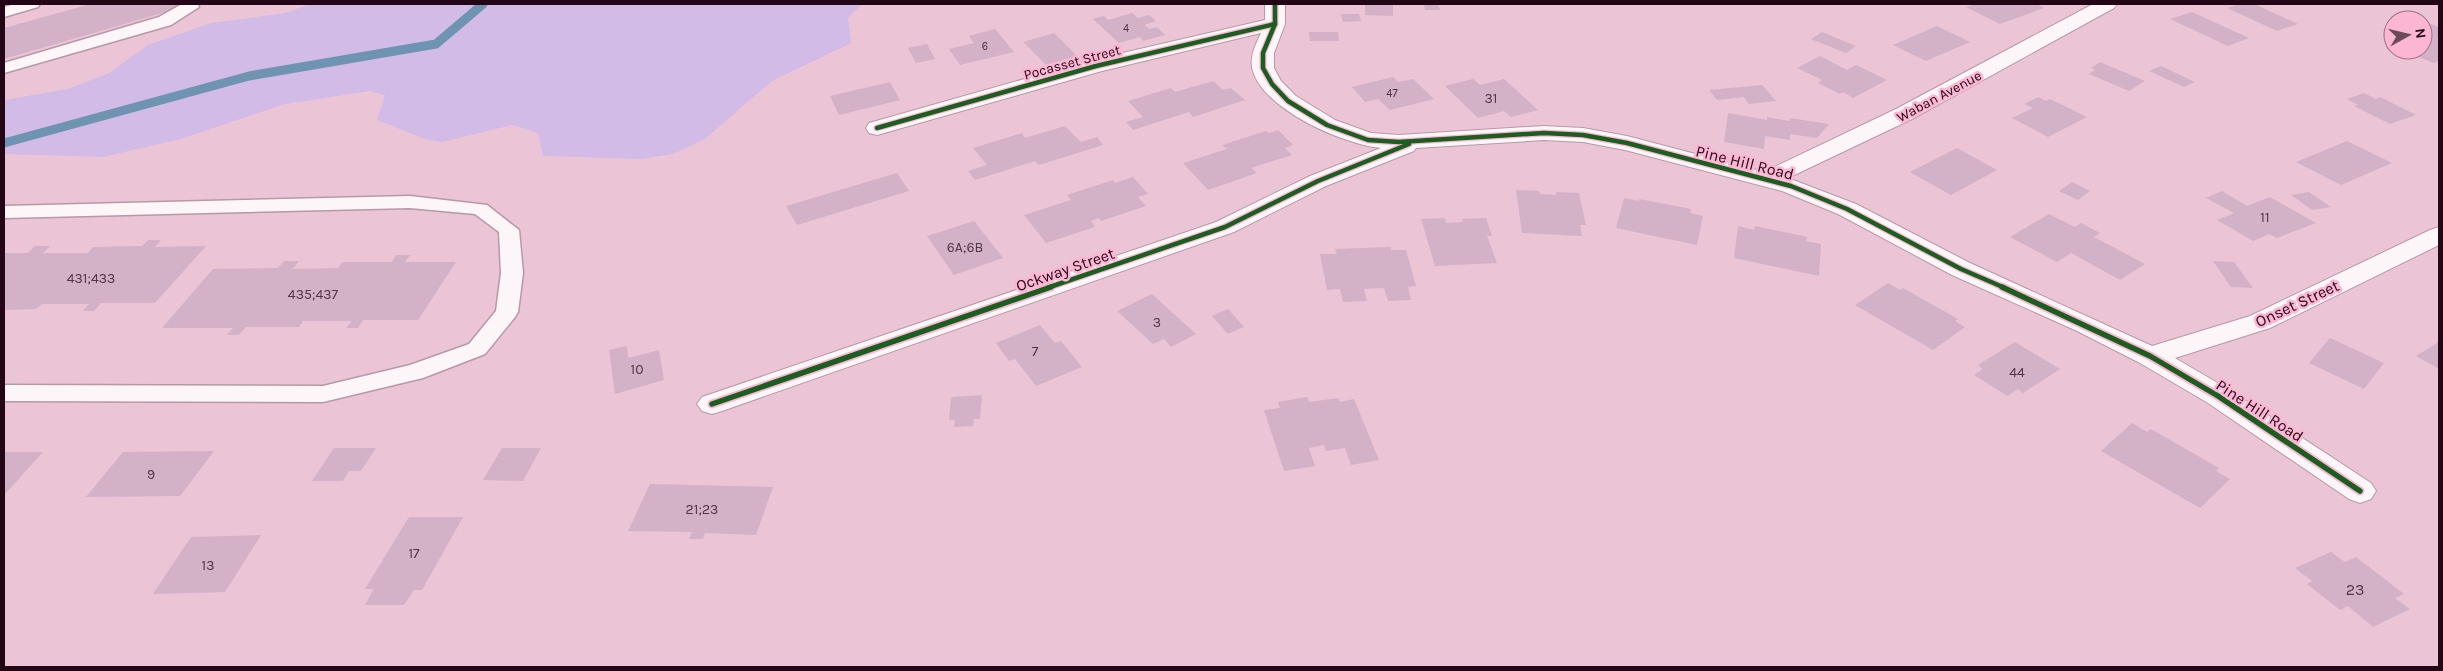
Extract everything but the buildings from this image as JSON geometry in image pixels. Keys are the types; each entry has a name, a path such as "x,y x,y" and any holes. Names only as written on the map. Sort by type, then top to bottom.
{"street":[{"name":"Waban Avenue","path":"1767,179 1904,114 2107,4"},
{"name":"Pine Hill Road","path":"1275,14 1263,53 1263,68 1272,84 1288,101 1309,116 1346,134 1368,140 1399,142 1544,133 1583,135 1627,143 1791,186 1847,209 1961,270 2086,325 2150,356 2218,396 2360,491"},
{"name":"Pocasset Street","path":"877,128 1275,14"},
{"name":"Ockway Street","path":"712,404 1225,226 1318,181 1419,140"},
{"name":"Onset Street","path":"2150,356 2260,322 2439,235"}],"lane":[{"path":"4,12 32,4"},
{"path":"4,68 165,21 191,7 190,4"},
{"path":"4,212 398,202 480,209 509,230 512,273 507,312 477,349 415,372 323,394 4,393"}],"shaded area":[{"path":"311,4 862,4 848,18 851,43 772,81 705,139 673,154 641,159 543,156 538,133 512,125 442,142 425,139 377,120 385,95 370,91 285,104 181,139 103,157 4,154 4,100 68,89 109,73 148,45 211,23 285,13"}],"waterway":[{"path":"4,143 249,76 436,44 483,4"}],"cycle path":[{"path":"1275,4 1275,24 1263,53 1263,68 1272,84 1288,101 1327,125 1368,140 1399,142 1544,133 1583,135 1627,143 1791,186 1847,209 1961,269 2087,325 2150,356 2218,396 2360,491"},
{"path":"877,128 1096,66 1275,24"},
{"path":"712,404 1225,227 1318,181 1409,144"}]}
